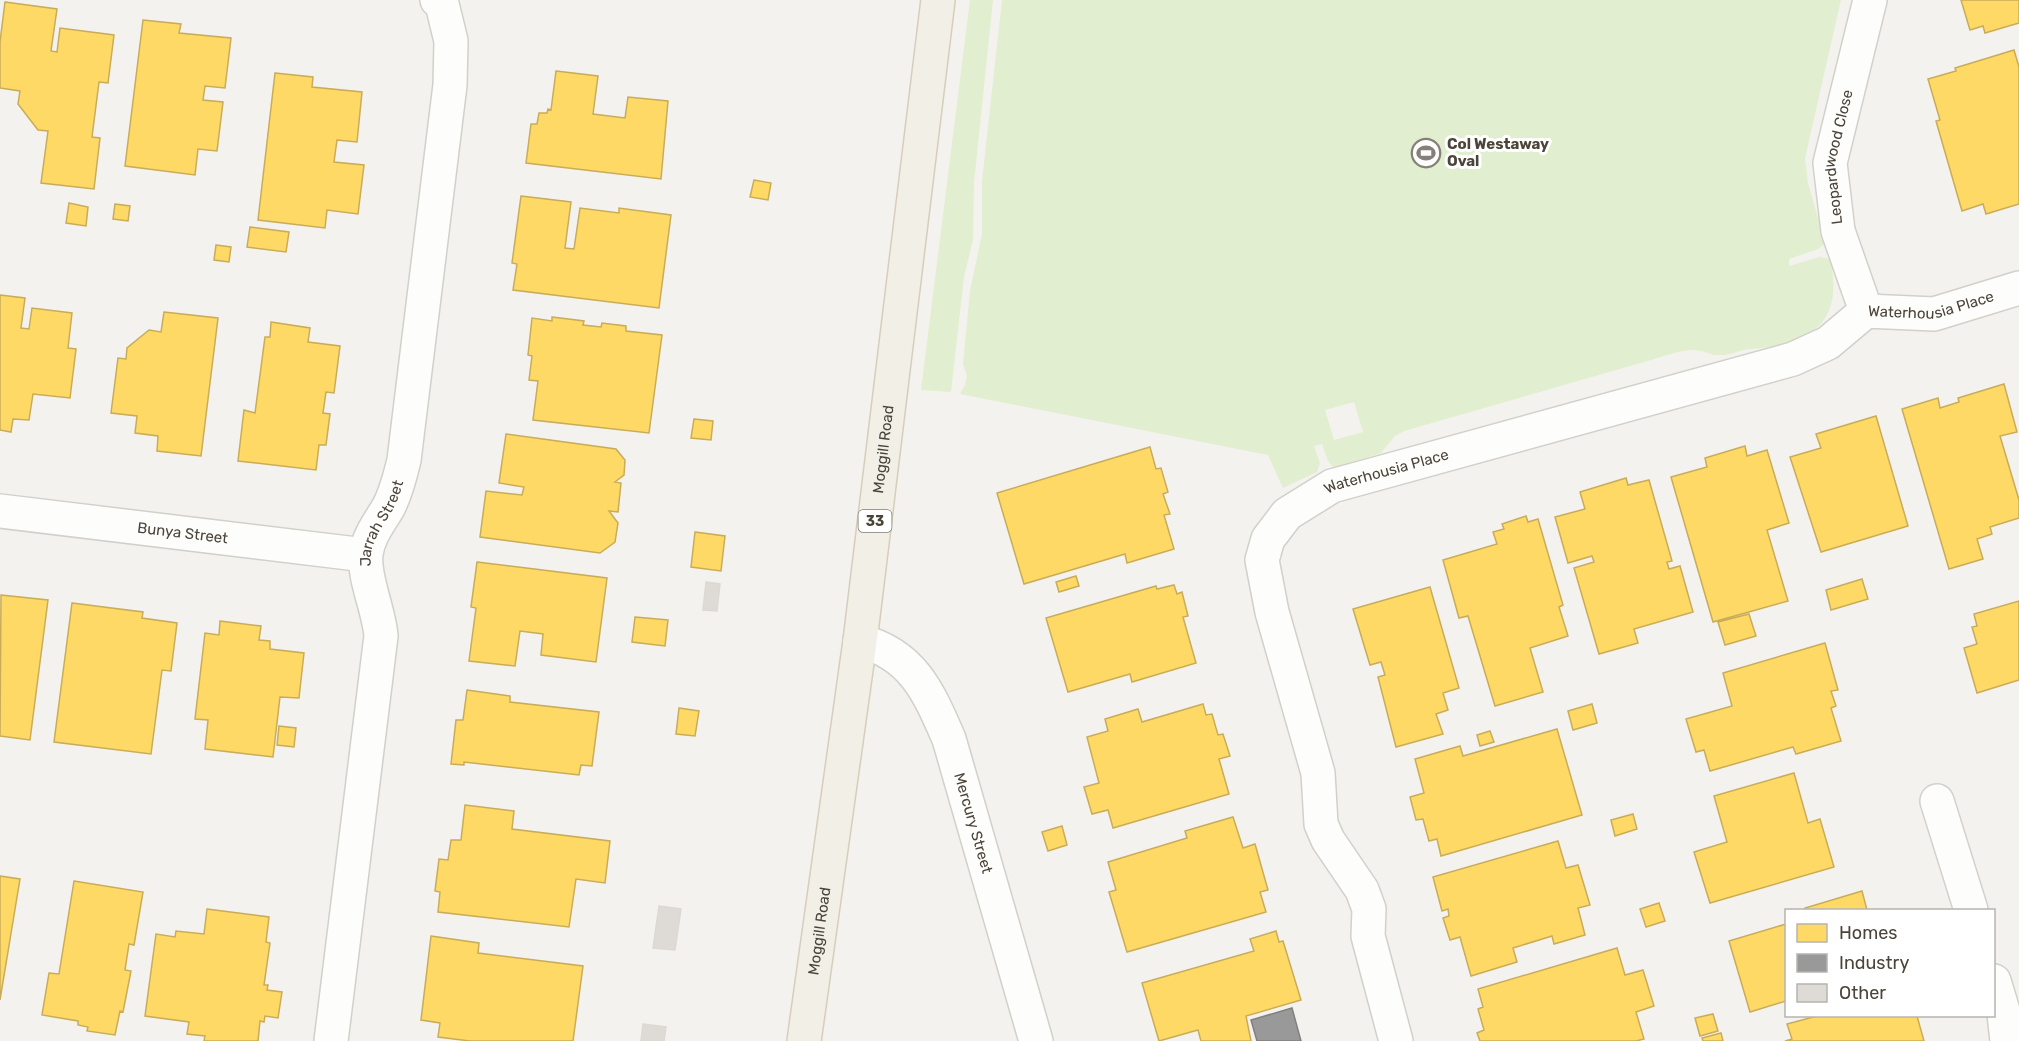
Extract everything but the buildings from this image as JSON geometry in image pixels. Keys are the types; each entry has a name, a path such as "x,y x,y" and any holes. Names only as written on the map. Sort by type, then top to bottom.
{"main road":[{"name":"Moggill Road","path":"804,1041 860,641 938,0"}],"street":[{"name":"Leopardwood Close","path":"1866,311 1838,231 1830,163 1870,0"},
{"name":"Jarrah Street","path":"331,1041 381,636 380,616 365,555 373,532 399,483 404,460 450,85 451,41 443,1"},
{"name":"Waterhousia Place","path":"1396,1041 1368,936 1368,909 1365,899 1321,824 1318,773 1266,584 1263,560 1268,539 1287,514 1332,486 1793,359 1828,343 1866,311 1934,314 2019,288"},
{"name":"Bunya Street","path":"0,511 365,555"},
{"name":"Mercury Street","path":"860,641 878,645 910,668 930,693 949,739 1036,1041"},
{"path":"1936,801 1971,909"},
{"path":"1995,984 2004,1014 2007,1041"}],"green space":[{"path":"970,0 993,0 974,183 973,240 964,277 951,392 921,390"},
{"path":"1002,0 1841,0 1805,158 1808,183 1825,243 1818,249 1789,259 1789,266 1820,257 1830,259 1833,281 1832,300 1827,315 1818,327 1805,336 1771,347 1722,355 1695,350 1676,353 1404,431 1395,436 1381,453 1334,468 1328,461 1322,444 1314,446 1320,463 1317,472 1283,488 1268,455 960,394 967,376 963,364 970,291 982,234 982,181","holes":["1354,402 1363,432 1334,440 1325,410"]}],"place":[{"name":"Col Westaway Oval","path":"1426,153"}]}
